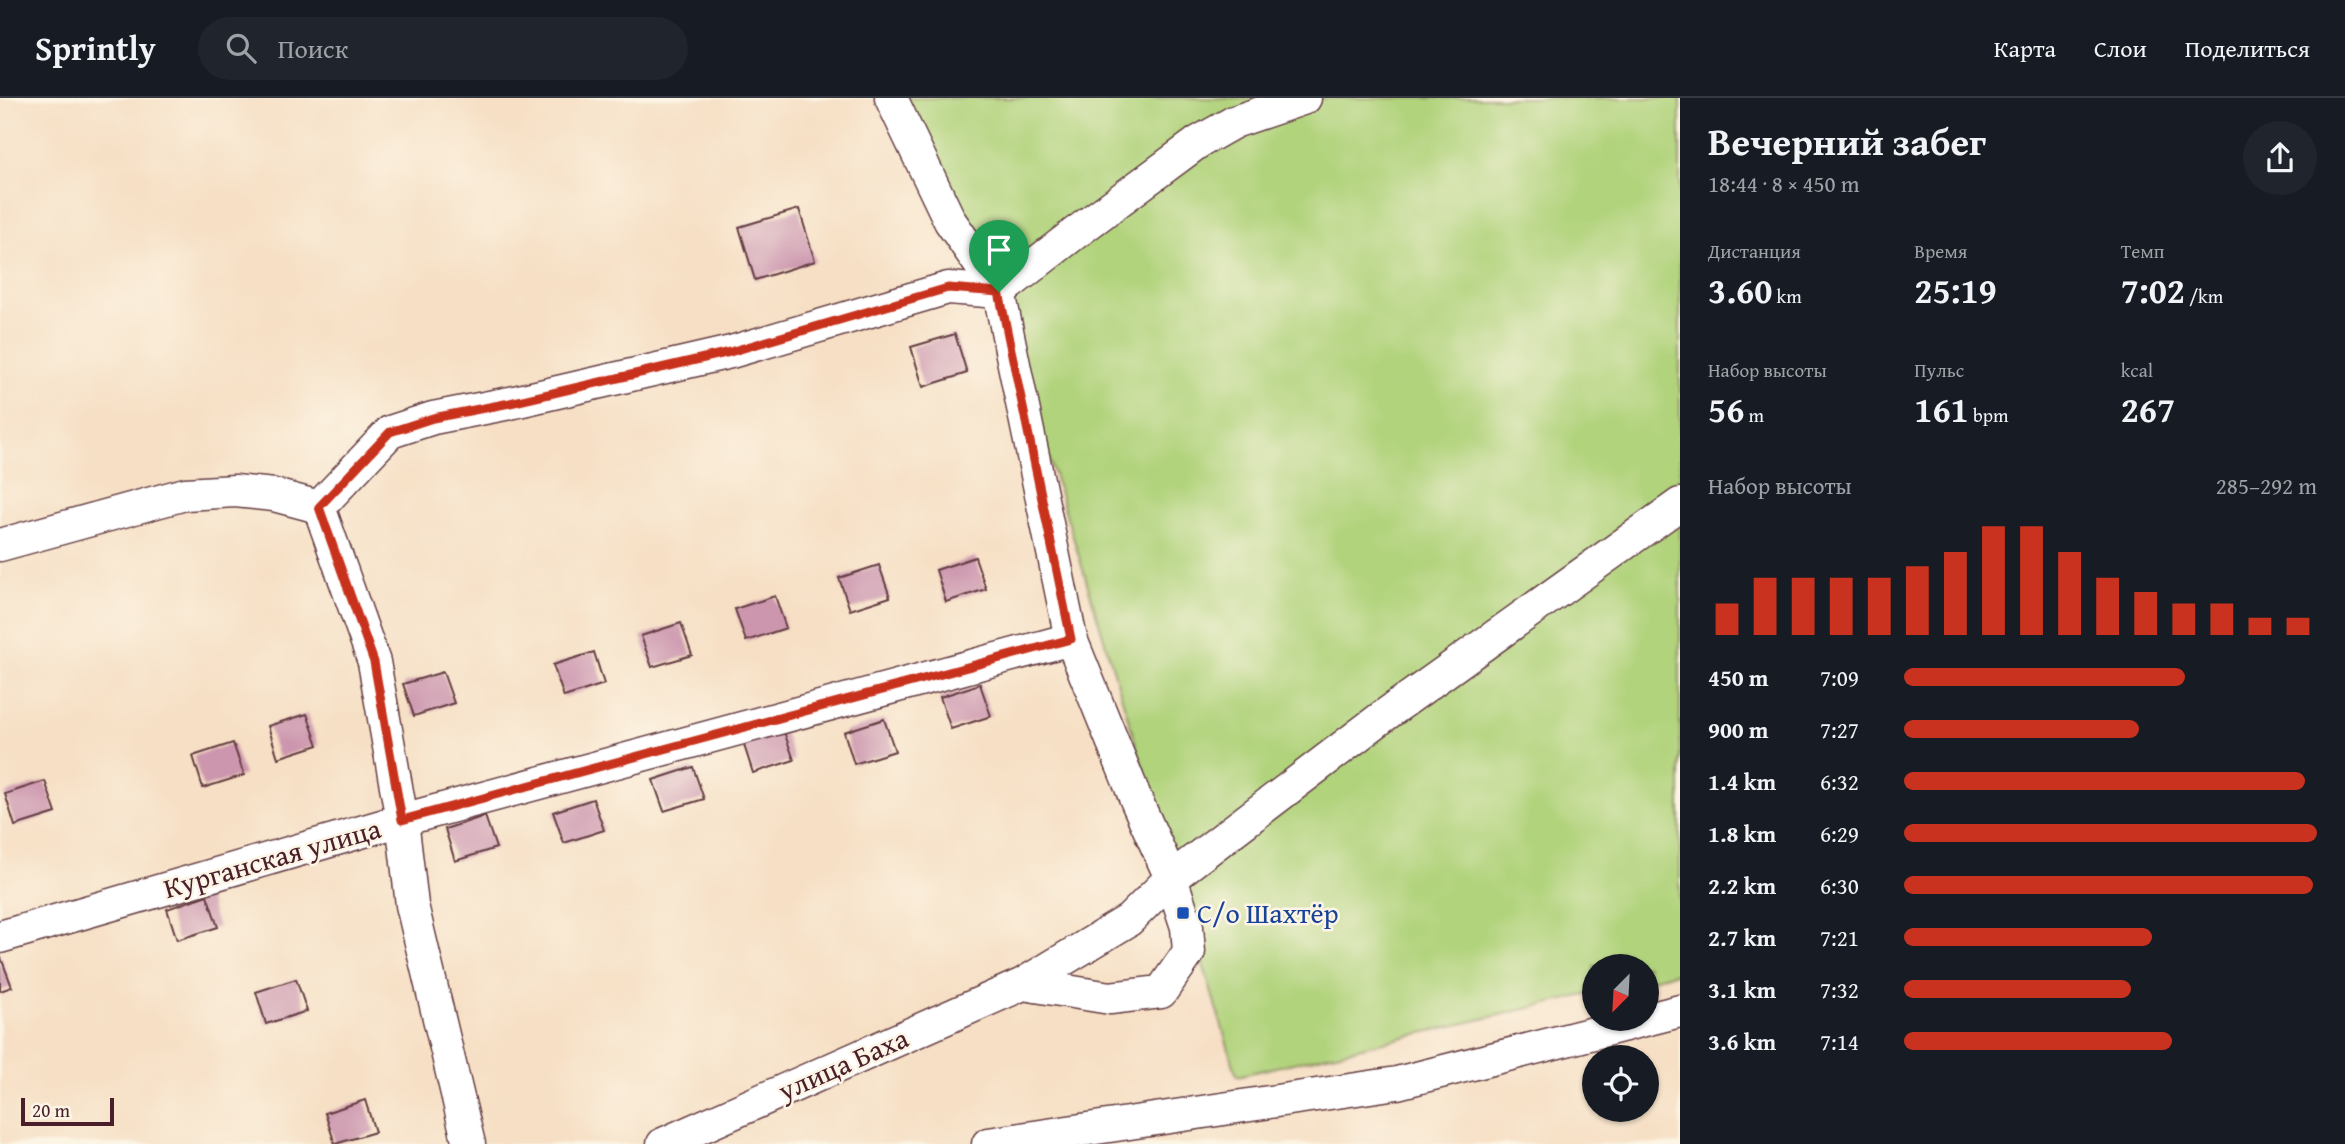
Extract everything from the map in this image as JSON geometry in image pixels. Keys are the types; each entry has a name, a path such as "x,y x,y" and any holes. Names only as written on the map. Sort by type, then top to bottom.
{"street":[{"path":"891,98 950,221 999,292 1071,639 1171,878 1187,926 1189,953 1161,992 1110,998 1023,984"},
{"path":"319,507 390,432 433,418 730,352 948,288 999,292 1197,143 1234,122 1305,98"},
{"path":"0,545 185,494 235,491 274,495 319,507"},
{"name":"улица Баха","path":"663,1144 1023,984 1129,920 1171,878 1385,715 1680,504"},
{"path":"319,507 374,662 402,820 412,905 469,1144"},
{"name":"Курганская улица","path":"0,937 402,820 1071,639"},
{"path":"988,1144 1397,1083 1680,1011"}],"green space":[{"path":"888,98 1680,98 1680,972 1659,977 1659,954 1582,954 1582,996 1237,1076 1039,425"}],"building":[{"path":"799,209 815,261 755,280 739,227"},
{"path":"955,334 967,373 923,387 911,347"},
{"path":"975,557 986,589 946,602 936,570"},
{"path":"879,565 890,597 850,610 839,578"},
{"path":"775,596 786,628 746,641 735,609"},
{"path":"681,623 692,655 652,667 641,636"},
{"path":"594,652 604,684 564,697 553,665"},
{"path":"443,672 454,703 414,716 403,684"},
{"path":"980,684 991,716 951,729 940,697"},
{"path":"307,714 318,745 278,758 268,726"},
{"path":"884,719 895,751 854,764 844,732"},
{"path":"783,729 794,760 753,773 743,742"},
{"path":"233,743 244,775 203,788 193,756"},
{"path":"693,767 704,799 664,811 653,780"},
{"path":"45,781 56,813 15,826 5,794"},
{"path":"593,799 604,830 564,843 553,812"},
{"path":"485,816 496,848 455,861 445,829"},
{"path":"207,895 218,927 177,940 167,909"},
{"path":"0,955 12,987 0,991"},
{"path":"296,979 307,1011 266,1024 256,992"},
{"path":"365,1100 375,1132 335,1144 325,1113"}],"place":[{"name":"С/о Шахтёр","path":"1183,913"}],"route":[{"path":"948,288 999,292 1071,639 402,820 374,662 319,507 390,432 433,418 730,352 948,288"}]}
